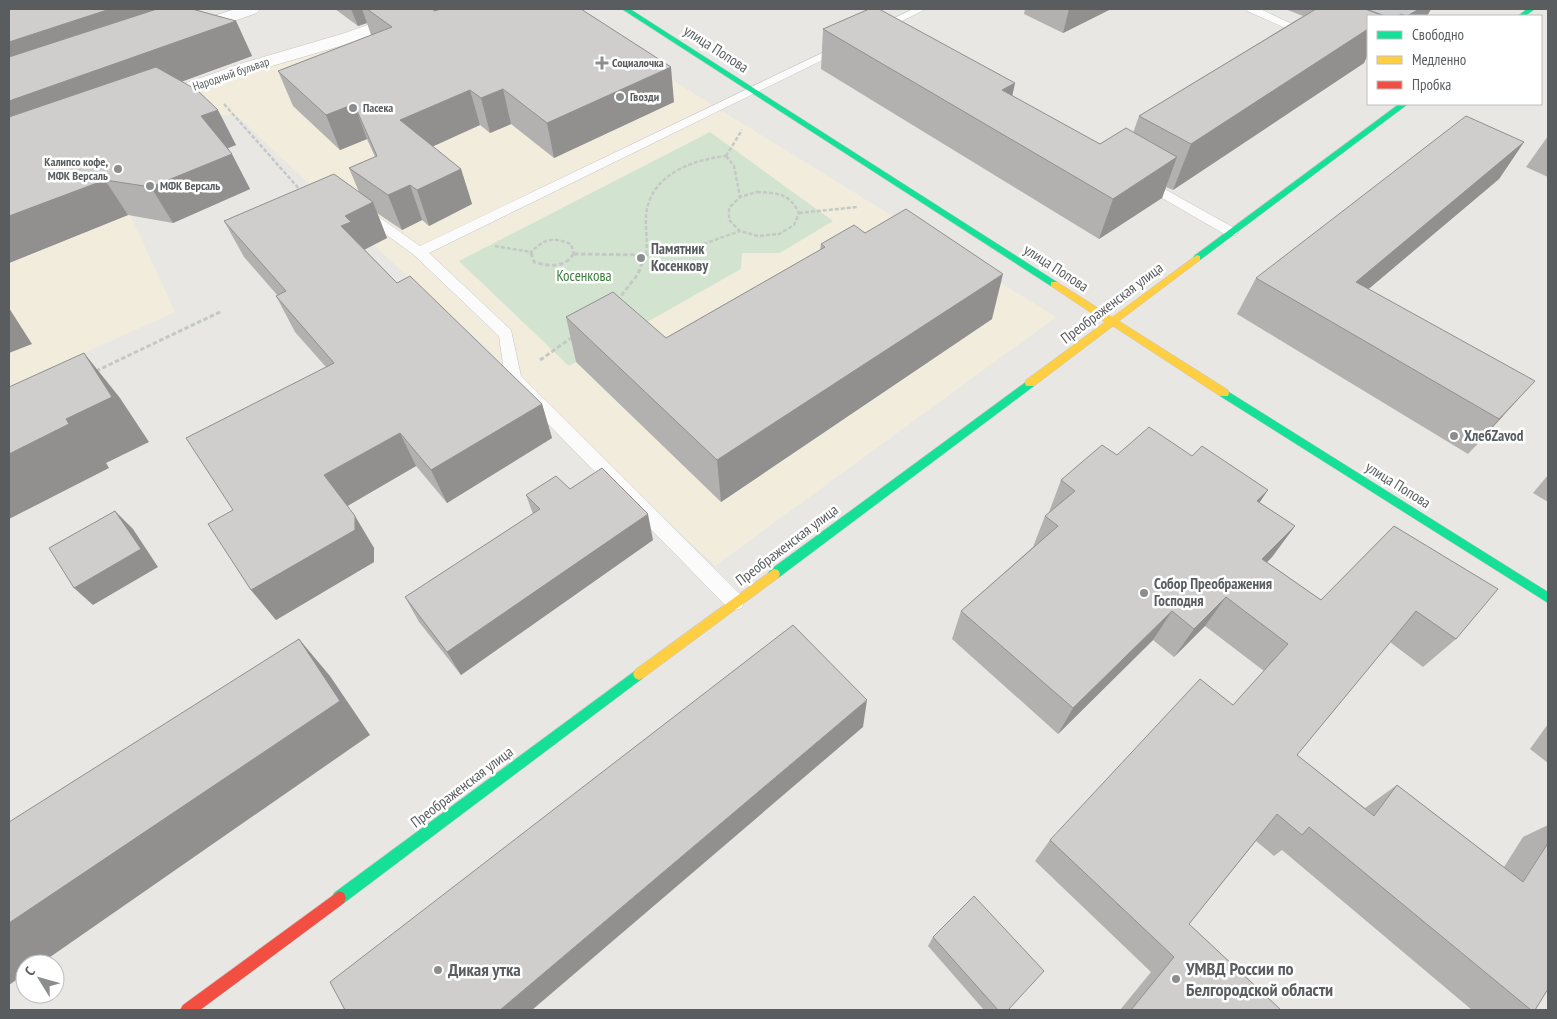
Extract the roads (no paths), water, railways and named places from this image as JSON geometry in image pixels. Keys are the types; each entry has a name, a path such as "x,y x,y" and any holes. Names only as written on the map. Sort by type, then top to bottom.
{"main road":[{"name":"улица Попова","path":"626,9 1548,598"},
{"name":"Преображенская улица","path":"188,1010 1403,105"}],"street":[{"path":"175,35 252,9"},
{"name":"Народный бульвар","path":"140,106 249,67 351,37 427,9"}],"lane":[{"path":"419,252 921,9"},
{"path":"1251,9 1318,38"},
{"path":"1285,41 1301,31"},
{"path":"1129,173 1231,232"},
{"path":"354,205 419,252 506,334 513,378 735,602"}],"place":[{"name":"Социалочка","path":"602,63"},
{"name":"Гвозди","path":"620,97"},
{"name":"Пасека","path":"353,108"},
{"name":"Калипсо кофе, МФК Версаль","path":"118,169"},
{"name":"МФК Версаль","path":"150,186"},
{"name":"Памятник Косенкову","path":"641,258"},
{"name":"ХлебZavod","path":"1454,436"},
{"name":"Собор Преображения Господня","path":"1144,593"},
{"name":"Дикая утка","path":"438,970"},
{"name":"УМВД России по Белгородской области","path":"1176,979"}],"park label":[{"name":"Косенкова","path":"584,276"}]}
